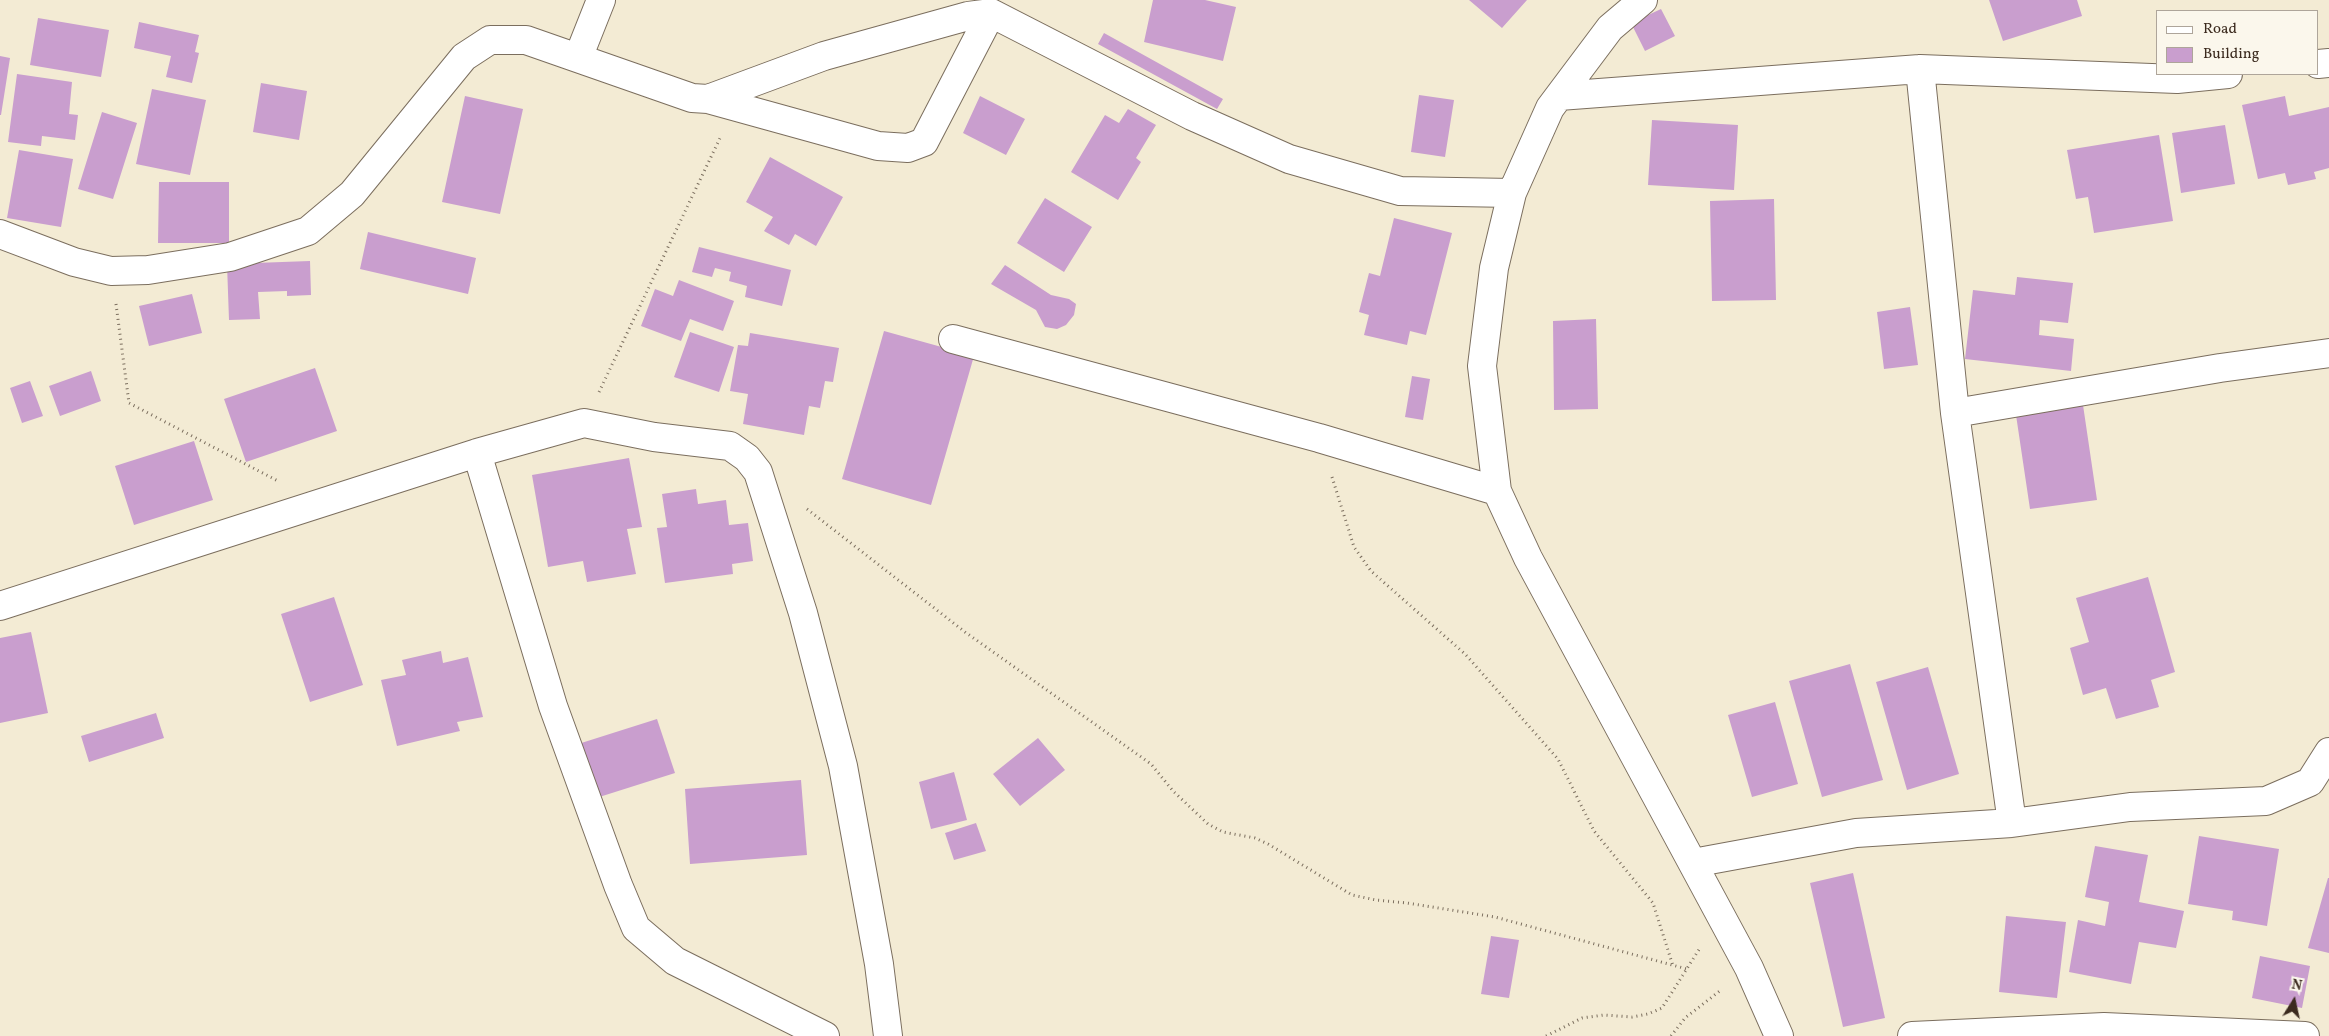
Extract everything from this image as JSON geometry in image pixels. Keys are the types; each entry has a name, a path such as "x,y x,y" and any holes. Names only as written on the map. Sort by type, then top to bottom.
{"street":[{"path":"578,58 601,0"},
{"path":"1643,0 1610,28 1550,108 1512,193 1494,268 1482,366 1497,491 1528,558 1749,968 1779,1036"},
{"path":"708,98 824,56 968,16 991,13 1192,116 1289,159 1400,191 1512,193"},
{"path":"0,234 74,262 111,271 148,270 230,257 308,231 352,194 464,57 490,40 526,40 692,98 708,98 878,146 908,148 924,142 991,13"},
{"path":"1559,96 1920,70 2177,79 2218,75"},
{"path":"1920,70 1955,413 2012,823"},
{"path":"953,339 1319,438 1497,491"},
{"path":"1955,413 2220,368 2329,353"},
{"path":"0,606 478,453 584,422 654,437 730,446 747,458 758,472 803,613 843,766 879,964 888,1036"},
{"path":"478,453 553,706 618,885 636,928 674,961 825,1036"},
{"path":"1693,863 1856,833 2012,823 2130,807 2266,801 2310,782 2329,752"},
{"path":"1912,1036 2104,1027 2306,1036"}],"path":[{"path":"584,422 736,106"},
{"path":"111,271 129,403 322,503"},
{"path":"1319,438 1354,548 1371,572 1465,654 1558,759 1594,831 1653,903 1673,966"},
{"path":"804,507 966,632 1151,764 1172,791 1208,824 1223,832 1255,838 1268,844 1352,895 1495,918 1673,966 1687,968"},
{"path":"1546,1036 1582,1018 1604,1015 1632,1018 1662,1008 1720,912"},
{"path":"1671,1036 1685,1018 1749,968"}],"building":[{"path":"1153,0 1205,0 1236,7 1223,61 1144,42"},
{"path":"1469,0 1527,0 1502,28"},
{"path":"1989,0 2077,0 2082,16 2003,41"},
{"path":"1661,9 1675,36 1645,51 1631,23"},
{"path":"38,18 109,30 101,77 30,65"},
{"path":"139,22 199,35 195,52 199,53 192,83 166,77 171,56 134,48"},
{"path":"1104,33 1223,99 1217,109 1098,44"},
{"path":"0,56 10,58 1,115 0,115"},
{"path":"17,74 72,82 69,114 78,115 75,140 42,136 41,146 8,142"},
{"path":"261,83 307,91 299,140 253,132"},
{"path":"152,89 206,100 190,175 136,164"},
{"path":"1419,95 1454,100 1445,157 1411,152"},
{"path":"465,96 523,109 500,214 442,202"},
{"path":"980,96 1025,119 1006,155 963,133"},
{"path":"2285,96 2289,116 2329,107 2329,168 2314,172 2316,179 2288,185 2285,173 2258,179 2242,105"},
{"path":"1128,109 1156,125 1136,158 1141,162 1118,200 1071,172 1105,115 1119,123"},
{"path":"102,112 137,123 113,199 78,189"},
{"path":"1652,120 1738,125 1734,190 1648,185"},
{"path":"2225,125 2235,184 2181,193 2172,133"},
{"path":"2159,135 2173,221 2094,233 2088,197 2076,199 2067,150"},
{"path":"19,150 73,159 61,227 7,218"},
{"path":"770,157 843,197 816,246 795,234 789,245 764,231 773,217 746,202"},
{"path":"159,182 229,182 229,243 158,243"},
{"path":"1045,198 1092,227 1064,272 1017,243"},
{"path":"1774,199 1776,300 1712,301 1710,201"},
{"path":"1394,218 1452,233 1426,335 1410,331 1407,345 1364,335 1369,315 1359,312 1369,273 1380,276"},
{"path":"368,232 476,258 468,294 360,269"},
{"path":"699,247 791,270 782,306 745,297 747,286 729,281 731,272 715,268 712,277 692,272"},
{"path":"310,261 311,295 287,296 287,291 258,292 260,319 229,320 227,264"},
{"path":"1005,265 1051,295 1069,299 1076,304 1074,315 1066,325 1057,329 1045,327 1036,310 991,284"},
{"path":"2017,277 2073,283 2068,323 2040,320 2039,335 2074,339 2071,371 1965,359 1973,290 2015,295"},
{"path":"679,280 734,301 723,331 690,319 681,341 641,326 655,289 673,296"},
{"path":"192,294 202,333 149,346 139,306"},
{"path":"1910,307 1918,365 1884,369 1877,312"},
{"path":"1596,319 1598,409 1554,410 1553,321"},
{"path":"884,331 974,356 931,505 842,479"},
{"path":"690,332 734,347 719,392 674,377"},
{"path":"750,333 839,348 833,382 825,381 820,408 809,406 804,435 743,424 748,394 730,391 738,345 748,346"},
{"path":"315,368 337,431 246,462 224,399"},
{"path":"91,371 101,401 60,416 49,386"},
{"path":"1412,376 1430,379 1423,420 1405,417"},
{"path":"30,381 43,416 22,423 10,388"},
{"path":"2083,405 2097,500 2030,509 2016,415"},
{"path":"194,441 213,500 134,525 115,466"},
{"path":"629,458 642,527 627,529 636,574 587,582 583,561 548,567 532,475"},
{"path":"696,489 698,504 726,500 729,525 748,523 753,561 732,564 733,574 665,583 657,528 667,527 662,494"},
{"path":"2148,577 2175,672 2151,680 2159,707 2116,719 2106,688 2083,695 2070,648 2089,642 2076,598"},
{"path":"334,597 363,685 310,702 281,614"},
{"path":"31,632 48,713 0,723 0,638"},
{"path":"441,651 443,663 468,657 483,717 457,722 460,731 397,746 381,680 406,675 402,660"},
{"path":"1850,664 1883,780 1822,797 1789,681"},
{"path":"1928,667 1959,774 1907,790 1876,682"},
{"path":"1775,702 1798,784 1752,797 1728,715"},
{"path":"156,713 164,738 89,762 81,736"},
{"path":"657,719 675,773 593,799 575,745"},
{"path":"1038,738 1065,770 1020,806 993,774"},
{"path":"954,772 967,820 931,829 919,782"},
{"path":"801,780 807,855 690,864 685,789"},
{"path":"976,823 986,851 954,860 945,833"},
{"path":"2199,836 2279,849 2267,926 2232,920 2233,911 2188,904"},
{"path":"2095,846 2148,855 2139,902 2184,911 2176,948 2139,942 2131,984 2069,972 2078,920 2105,926 2109,902 2085,897"},
{"path":"1853,873 1885,1018 1843,1027 1810,883"},
{"path":"2329,878 2329,953 2308,948"},
{"path":"2006,916 2066,922 2057,998 1999,992"},
{"path":"1491,936 1519,940 1509,998 1481,994"},
{"path":"2260,956 2310,966 2302,1008 2252,998"}]}
